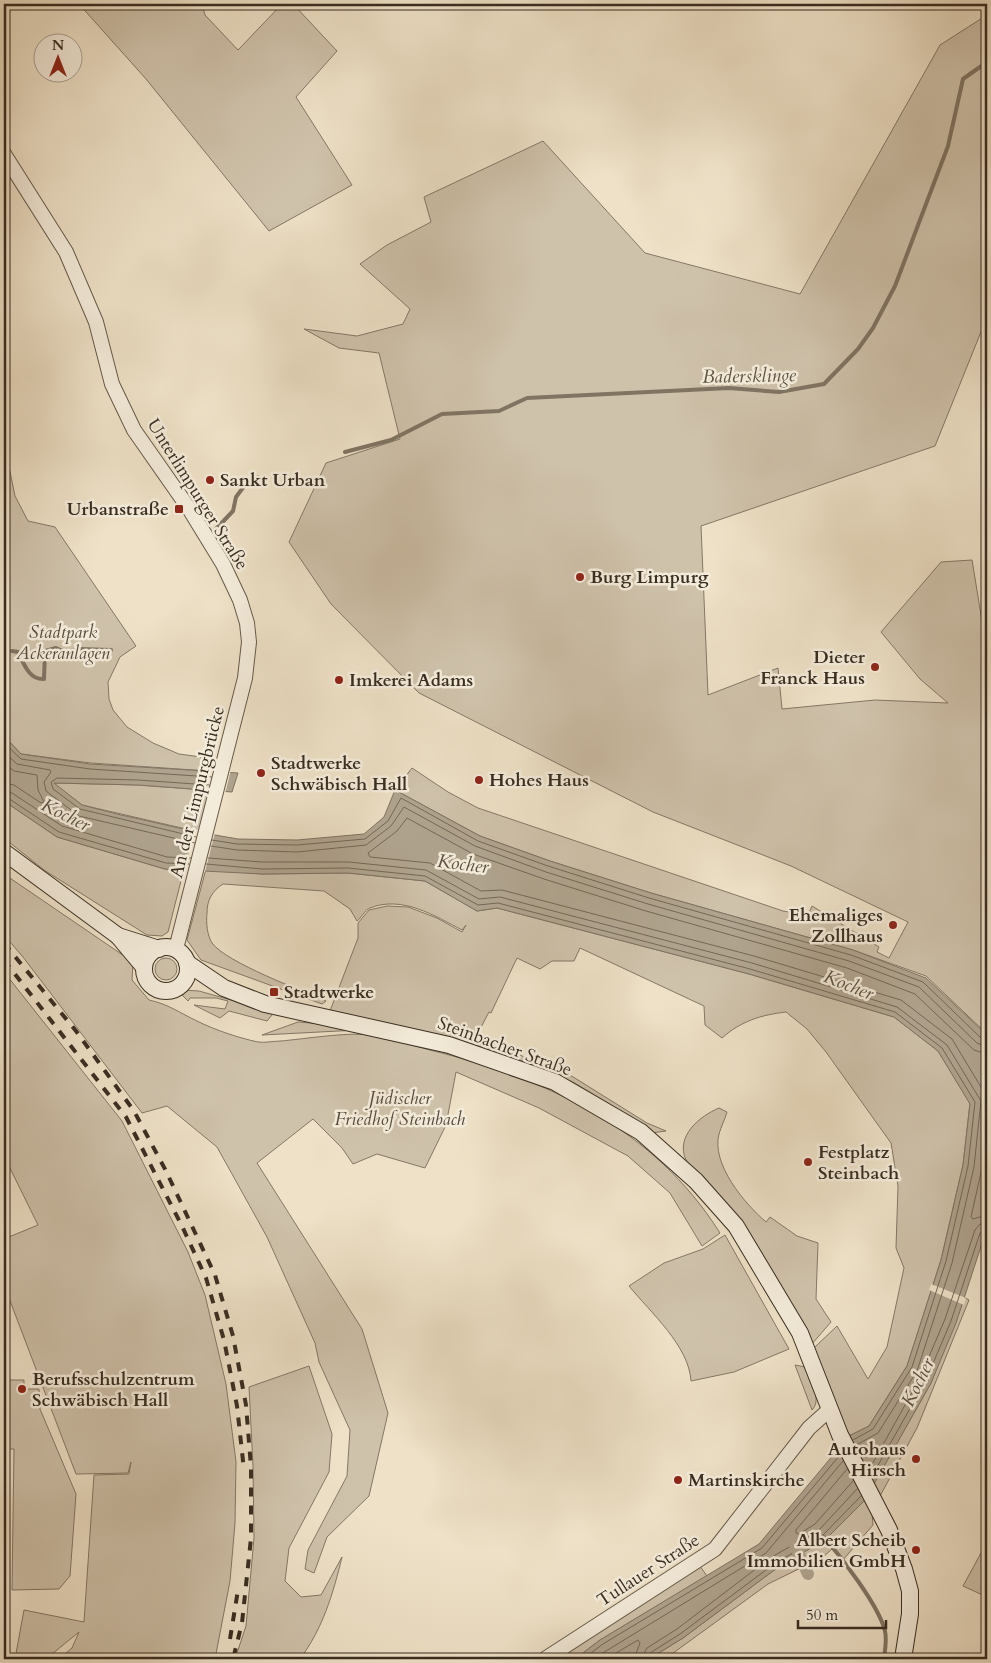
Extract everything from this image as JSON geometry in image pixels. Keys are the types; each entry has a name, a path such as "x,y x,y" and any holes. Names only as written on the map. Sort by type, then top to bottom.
{"main road":[{"path":"4,852 118,936 144,966 147,980 157,988 170,990 181,984 187,974 187,963 182,954 176,950 159,948 118,936"},
{"path":"144,966 150,954 159,948"},
{"name":"Steinbacher Straße","path":"187,963 224,988 265,1004 449,1044 555,1082 641,1132 696,1181 736,1226 800,1333 840,1435 889,1530 904,1568 910,1591 910,1614 903,1659"},
{"name":"Steinbacher Straße","path":"181,984 224,988"}],"street":[{"name":"Unterlimpurger Straße","path":"4,154 66,252 96,322 112,384 139,438 190,510 223,564 240,600 247,623 249,642"},
{"name":"An der Limpurgbrücke","path":"176,950 245,678 249,642"},
{"name":"Tullauer Straße","path":"545,1659 715,1549 809,1428 830,1410"}],"green space":[{"path":"79,4 202,4 205,15 238,50 282,4 293,4 337,51 296,97 352,185 269,231 146,79"},
{"path":"987,15 987,317 935,446 701,526 708,695 778,668 782,709 875,700 948,703 920,679 881,632 941,562 972,560 987,668 987,1039 985,1032 926,976 853,950 651,893 550,861 480,836 395,790 412,768 448,792 478,808 783,911 808,915 812,906 879,947 877,952 889,958 908,922 791,866 653,812 419,693 331,604 289,542 326,463 400,439 379,353 339,348 304,329 357,336 403,324 410,309 360,264 387,245 431,222 424,197 543,141 645,253 800,294 940,45"},
{"name":"Stadtpark Ackeranlagen","path":"4,457 8,462 15,496 28,521 55,527 136,646 120,657 108,682 109,699 113,710 127,727 153,743 179,754 201,757 214,751 209,771 91,763 21,754 4,736"},
{"path":"53,783 138,785 219,791 208,834 82,805"},
{"path":"4,801 57,837 165,869 184,869 168,932 162,936 147,935 44,870 4,838"},
{"path":"206,869 262,874 348,873 425,881 477,911 497,908 749,974 894,1017 938,1051 970,1103 963,1165 941,1260 907,1366 869,1426 849,1436 814,1348 837,1326 868,1379 887,1347 904,1268 896,1248 898,1186 891,1143 826,1052 807,1029 786,1012 768,1015 744,1023 722,1038 705,1025 704,1006 580,948 574,961 552,961 540,969 517,958 491,1013 489,1012 478,1033 462,1026 459,1031 570,1075 647,1123 666,1131 651,1133 616,1108 573,1082 510,1056 455,1039 330,1011 358,938 358,923 369,910 387,906 408,907 437,918 462,932 466,925 462,930 429,913 418,909 394,904 370,908 357,921 350,909 324,891 223,884 216,890 209,900 207,908 207,928 212,943 220,951 248,967 326,1001 322,1004 201,960 187,940"},
{"name":"Jüdischer Friedhof Steinbach","path":"4,874 133,962 132,980 149,1000 168,1006 211,1028 261,1042 349,1034 376,1036 473,1062 515,1076 556,1093 594,1113 630,1137 663,1164 693,1196 720,1233 702,1246 670,1193 628,1156 539,1108 456,1072 446,1125 425,1168 377,1154 353,1164 342,1148 313,1119 257,1163 362,1329 388,1413 369,1496 327,1537 314,1573 305,1569 308,1550 347,1476 350,1430 319,1362 315,1343 267,1237 217,1147 167,1106 142,1113 23,957 4,935"},
{"path":"162,958 170,958 177,965 177,973 170,980 162,980 155,973 155,965"},
{"path":"4,972 122,1121 188,1252 205,1295 226,1384 236,1462 235,1523 230,1581 215,1659 59,1659 72,1648 79,1632 46,1659 15,1659 24,1610 84,1622 94,1475 129,1474 131,1462 128,1473 76,1474 4,1285 4,1239 38,1225 4,1156"},
{"path":"183,990 199,991 270,1011 272,1015 267,1021 229,1011 220,1018 194,1005 225,1009 228,1001 216,998 190,998 188,1001 181,994"},
{"path":"298,1022 324,1024 358,1030 262,1035"},
{"path":"719,1108 727,1112 719,1134 720,1158 732,1183 740,1194 766,1222 770,1217 797,1236 818,1243 816,1299 831,1322 811,1345 783,1290 751,1238 726,1205 686,1160 683,1151 684,1143 691,1128 704,1116"},
{"path":"725,1235 789,1349 734,1372 691,1381 684,1355 668,1330 629,1286 664,1263 703,1249"},
{"path":"964,1297 969,1300 917,1428 880,1496 874,1483 931,1383"},
{"path":"795,1365 805,1367 814,1389 816,1400 812,1410"},
{"path":"309,1366 332,1434 329,1472 289,1548 285,1581 301,1597 321,1595 342,1557 339,1571 321,1623 300,1659 235,1659 246,1626 254,1538 249,1387"},
{"name":"Berufsschulzentrum Schwäbisch Hall","path":"4,1380 24,1380 24,1389 39,1389 40,1409 76,1494 70,1576 59,1589 12,1590 14,1449 4,1449"},
{"path":"865,1500 872,1513 873,1525 842,1561 832,1549 823,1557 768,1584 665,1659 649,1659 683,1638 777,1568 826,1539"},
{"path":"987,1542 987,1597 963,1586"},
{"path":"697,1562 707,1576 600,1640 575,1659 551,1659"}],"water":[{"name":"Kocher","path":"4,736 21,754 90,764 238,773 232,792 138,785 54,783 82,805 192,831 238,839 297,840 364,834 384,817 395,790 480,836 550,861 651,893 853,950 926,978 984,1032 987,1041 987,1228 956,1323 931,1383 865,1500 826,1539 777,1568 683,1638 649,1659 575,1659 600,1640 759,1544 849,1436 869,1426 907,1366 941,1260 963,1165 970,1104 938,1051 894,1017 749,974 497,908 477,911 425,881 348,873 262,874 165,869 57,837 4,801"}],"pier":[{"path":"210,769 231,770 225,794 204,792"},
{"path":"195,829 215,833 205,872 184,871"},
{"path":"931,1284 966,1298 964,1305 929,1290"}],"waterway":[{"name":"Badersklinge","path":"345,452 391,440 442,414 499,411 527,398 729,388 779,392 824,384 858,349 873,328 895,286 948,146 963,79 987,62"},
{"name":"Badersklinge","path":"215,530 233,511 236,497 245,485 258,477"},
{"path":"12,651 18,652 25,666 34,677 44,679 45,651 56,648 65,652 80,649 111,650"},
{"path":"824,1537 859,1582 881,1621 886,1638 884,1659"},
{"path":"794,1543 808,1574"}],"railway":[{"path":"4,943 76,1031 134,1111 166,1171 215,1275 233,1336 246,1405 251,1467 251,1538 242,1623 233,1659"},
{"path":"4,960 126,1117 182,1226 206,1278 224,1340 237,1406 244,1470"},
{"path":"230,1639 238,1590"}],"place":[{"name":"Sankt Urban","path":"210,480"},
{"name":"Urbanstraße","path":"179,509"},
{"name":"Burg Limpurg","path":"580,577"},
{"name":"Dieter Franck Haus","path":"875,667"},
{"name":"Imkerei Adams","path":"339,680"},
{"name":"Stadtwerke Schwäbisch Hall","path":"261,773"},
{"name":"Hohes Haus","path":"479,780"},
{"name":"Ehemaliges Zollhaus","path":"893,925"},
{"name":"Stadtwerke","path":"274,992"},
{"name":"Festplatz Steinbach","path":"808,1162"},
{"name":"Berufsschulzentrum Schwäbisch Hall","path":"22,1389"},
{"name":"Autohaus Hirsch","path":"916,1459"},
{"name":"Martinskirche","path":"678,1480"},
{"name":"Albert Scheib Immobilien GmbH","path":"916,1550"}]}
